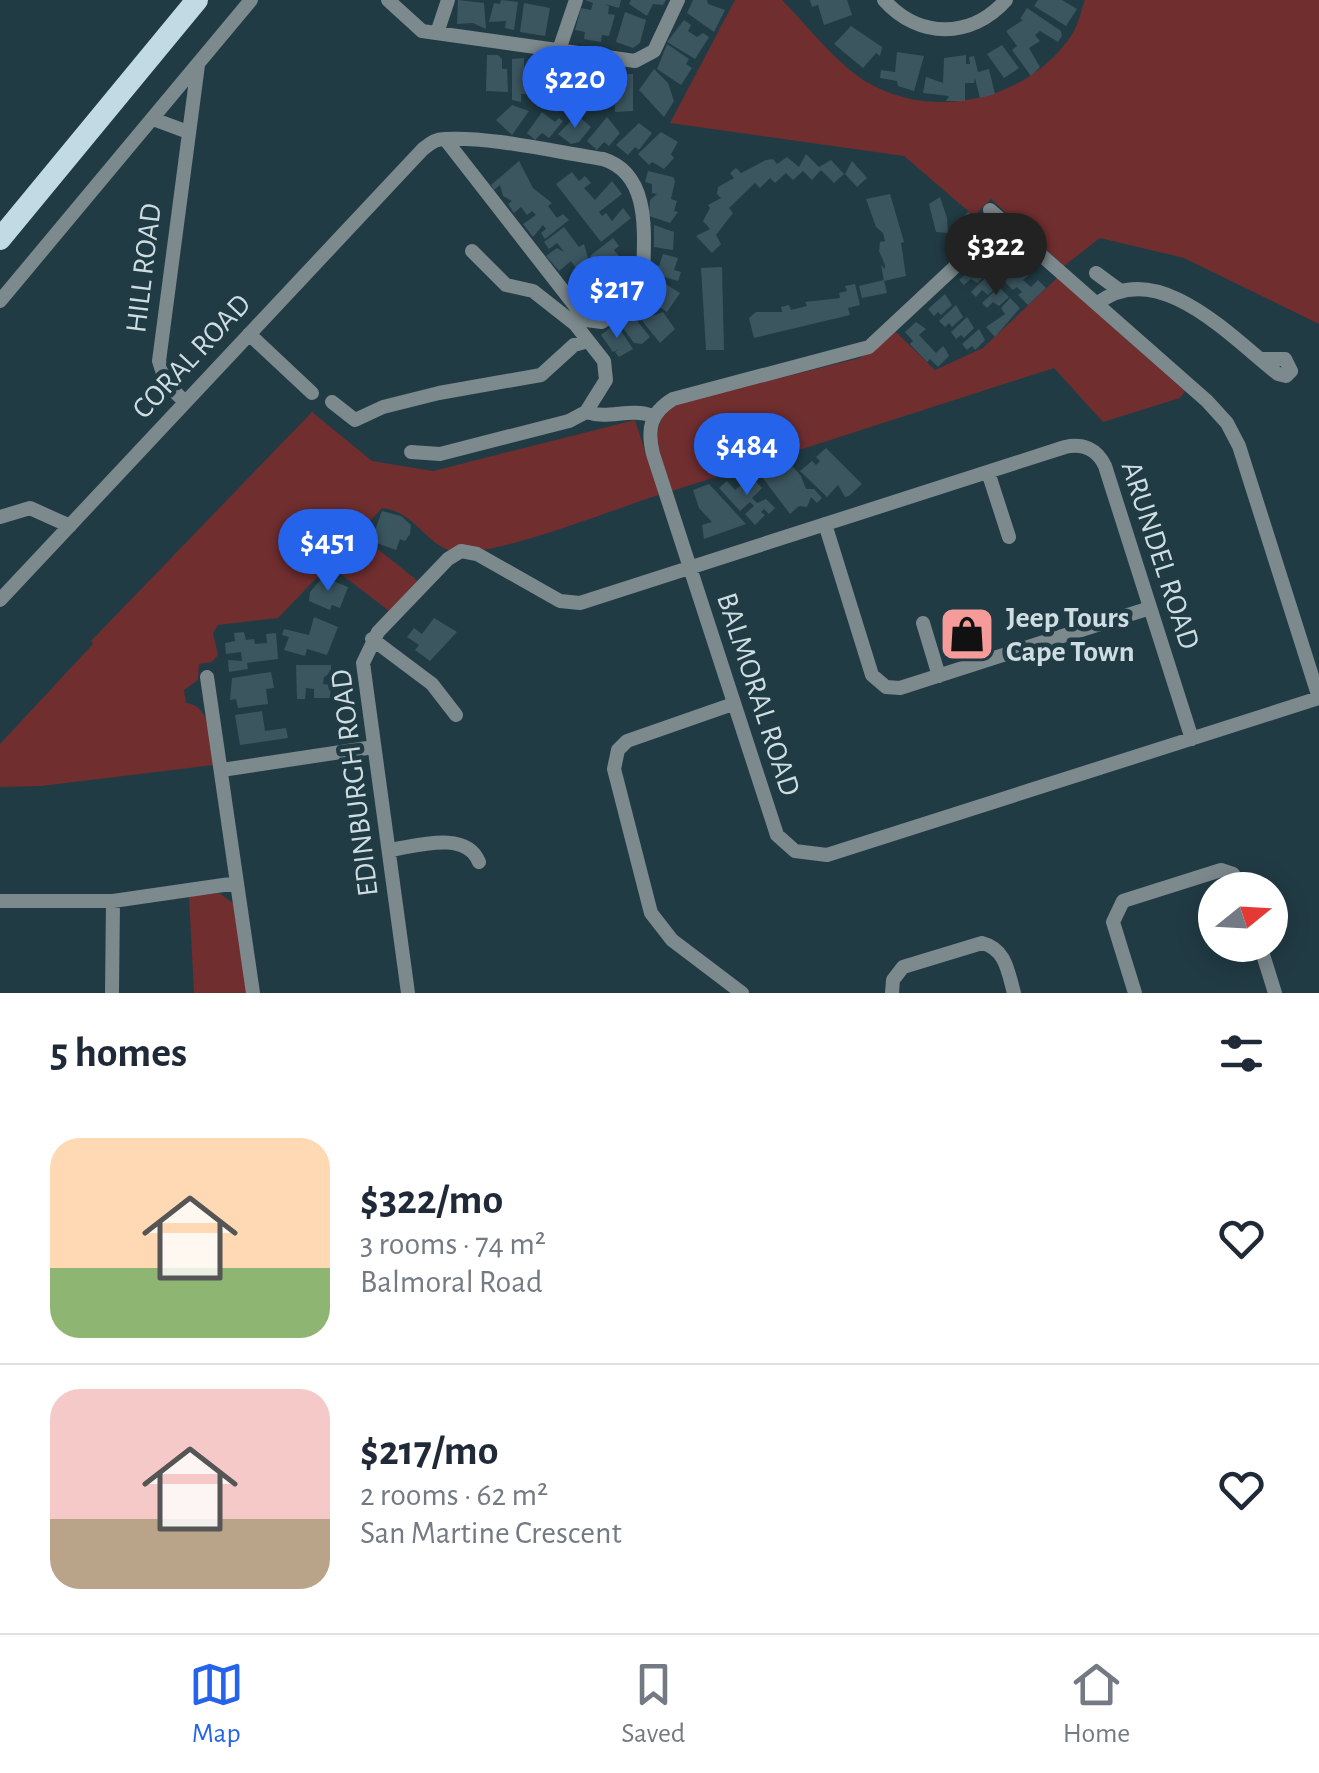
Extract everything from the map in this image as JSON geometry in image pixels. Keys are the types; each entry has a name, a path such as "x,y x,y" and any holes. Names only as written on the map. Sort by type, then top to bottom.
{"main road":[{"path":"0,238 197,0"}],"street":[{"path":"0,301 252,0"},
{"path":"388,0 415,28 629,61 645,58 657,46 678,0"},
{"path":"437,33 448,0"},
{"path":"559,50 576,0"},
{"path":"884,0 908,20 950,31 986,19 1006,0"},
{"name":"HILL ROAD","path":"184,402 166,383 159,361 198,64"},
{"path":"153,119 188,132"},
{"path":"444,138 603,159 628,173 641,200 643,284 636,298 606,320 594,323 583,317 444,138"},
{"name":"CORAL ROAD","path":"0,600 423,149 444,138"},
{"path":"990,210 1214,408 1234,434 1319,698"},
{"path":"586,412 606,416 636,411 653,416 662,406 688,394 869,347 1003,222"},
{"path":"410,452 450,452 569,420 586,412 607,375 604,361 554,306 533,291 506,285 472,251"},
{"path":"1096,273 1119,290"},
{"path":"1097,304 1119,290 1152,289 1169,296 1260,358"},
{"path":"249,334 312,393"},
{"path":"332,402 355,420 383,407 439,393 545,374 574,345 588,341"},
{"name":"BALMORAL ROAD","path":"653,416 650,440 773,828 788,847 811,856 827,855 1319,698"},
{"name":"ARUNDEL ROAD","path":"690,567 1072,446 1095,452 1105,466 1192,740"},
{"path":"988,472 1009,537"},
{"path":"0,517 30,508 70,526"},
{"path":"825,524 876,680 895,688 1150,608"},
{"name":"EDINBURGH ROAD","path":"408,993 363,671 372,639 448,558 462,552 477,554 569,603 580,603 690,567"},
{"path":"923,623 939,676"},
{"path":"372,639 432,684 456,714"},
{"path":"207,678 254,993"},
{"path":"733,704 627,741 618,750 614,769 651,913 672,940 742,993"},
{"path":"222,770 374,747"},
{"path":"390,850 461,843 474,850 480,862"},
{"path":"1135,993 1113,922 1123,901 1198,877"},
{"path":"0,901 113,901 237,883"},
{"path":"112,993 113,901"},
{"path":"892,993 892,980 903,967 982,943 1002,956 1014,993"},
{"path":"1265,962 1275,993"}],"shaded area":[{"path":"735,0 782,0 833,54 865,81 891,94 948,102 1004,90 1030,76 1071,36 1085,0 1319,0 1319,324 1184,258 1100,238 1064,266 991,199 974,216 904,156 670,123"},
{"path":"1057,278 1185,391 1180,398 1103,422 1054,368 672,491 658,433 666,413 676,404 860,358 896,332 935,370 983,348"},
{"path":"312,412 372,461 433,471 635,420 659,495 522,541 470,552 443,547 403,515 382,508 359,534 418,581 389,611 329,565 278,618 218,625 213,633 218,655 212,662 199,664 198,680 184,690 186,703 206,718 214,765 41,786 0,787 0,744 93,644 91,641"},
{"path":"219,893 233,903 247,993 194,993 189,896"}],"building":[{"path":"458,0 484,3 486,29 473,23 457,24"},
{"path":"501,0 518,2 514,30 505,28 506,21 489,22 494,3 500,4"},
{"path":"585,0 621,0 619,8 605,4 609,6 608,14 615,15 609,36 602,35 601,42 584,39 585,32 575,30 581,8 591,10 593,3"},
{"path":"631,0 666,0 663,5 653,4 647,16 629,4"},
{"path":"693,0 707,0 708,4 725,10 714,32 687,13"},
{"path":"810,0 847,0 852,15 824,25 818,5 812,7"},
{"path":"1038,0 1062,0 1077,9 1066,26 1034,6"},
{"path":"524,3 550,8 545,36 520,32"},
{"path":"1027,8 1061,31 1062,36 1058,42 1040,31 1035,35 1040,41 1029,48 1040,67 1031,76 1012,50 1017,46 1006,31 1023,20 1020,19"},
{"path":"625,12 646,20 640,43 633,48 616,42"},
{"path":"684,20 691,25 688,31 697,37 703,33 709,37 695,59 667,42"},
{"path":"851,26 882,47 880,56 876,53 863,68 834,44"},
{"path":"667,44 689,59 686,64 692,68 681,85 657,69"},
{"path":"1002,45 1019,68 1004,78 987,54"},
{"path":"897,52 924,56 914,91 898,86 897,81 880,78 881,70 895,72"},
{"path":"487,55 502,59 502,69 507,69 508,92 486,91"},
{"path":"966,55 966,64 974,56 978,72 989,69 995,94 980,98 975,78 974,83 965,83 965,101 946,101 949,96 923,93 926,77 943,83 944,58"},
{"path":"524,58 524,68 532,73 533,94 521,94 521,102 512,100 512,59"},
{"path":"538,62 558,63 557,91 549,92 549,98 537,98"},
{"path":"574,65 574,75 583,80 583,90 574,91 575,101 562,102 563,66"},
{"path":"588,69 609,71 609,105 587,105"},
{"path":"654,69 668,83 674,101 664,117 639,90"},
{"path":"622,74 633,74 633,111 615,112 614,81 622,81"},
{"path":"512,105 529,111 512,135 496,120"},
{"path":"542,112 555,122 559,118 563,121 549,138 542,133 535,140 527,133"},
{"path":"577,115 591,127 579,142 571,144 558,134"},
{"path":"607,117 620,133 609,146 604,142 597,150 587,141"},
{"path":"639,123 652,133 639,150 635,147 628,155 616,145"},
{"path":"661,132 678,142 671,154 674,158 664,169 652,162 649,165 638,154"},
{"path":"806,154 819,167 831,160 844,174 834,183 821,170 812,180 803,171 793,180 786,173 775,183 770,178 760,188 755,183 729,208 733,213 716,235 721,244 712,253 696,236 710,229 703,221 708,205 721,198 718,187 734,178 730,173 736,168 741,173 766,160 773,159 777,164 787,157 799,167"},
{"path":"519,161 533,188 552,203 548,206 557,218 563,214 569,220 545,239 541,233 546,229 543,225 533,237 523,224 536,215 532,211 527,215 521,207 514,213 508,204 512,201 503,196 500,185 494,190 491,185"},
{"path":"852,161 867,178 857,187 845,174"},
{"path":"648,171 673,177 675,181 671,199 677,201 674,211 678,212 670,223 649,216 650,200 657,194 652,193 652,184 645,182"},
{"path":"572,172 579,181 585,176 591,183 584,188 595,200 612,181 622,194 599,212 602,216 606,213 612,221 623,208 631,218 601,242 556,184"},
{"path":"890,194 904,242 901,243 906,276 884,281 881,265 885,269 885,265 879,251 880,242 885,241 866,199"},
{"path":"940,197 948,233 936,232 929,204"},
{"path":"968,212 974,216 975,231 965,240 952,227"},
{"path":"654,225 674,232 673,250 654,247"},
{"path":"564,227 579,247 584,244 588,258 576,268 571,261 559,271 546,256 557,248 564,252 557,243 549,249 544,242"},
{"path":"613,238 619,246 614,250 637,278 621,290 614,289 619,296 615,300 607,290 612,286 599,269 603,266 609,270 601,260 597,264 590,256"},
{"path":"995,246 1005,246 1005,253 998,253 1004,260 1011,254 1015,259 1009,265 1016,272 1024,265 1031,273 1023,280 1031,287 1038,280 1046,288 1028,305 1018,295 1022,292 1017,287 1013,290 1003,280 1007,276 1002,271 998,275 989,265 993,261 987,254"},
{"path":"663,254 678,258 674,270 681,272 678,281 651,273 653,264 659,266"},
{"path":"977,263 987,274 977,283 971,279 964,285 959,280"},
{"path":"722,267 724,350 706,350 701,268"},
{"path":"585,270 596,280 593,287 610,302 593,315 580,297 585,293 578,296 567,285"},
{"path":"652,275 665,279 664,283 680,293 667,312 648,299 653,292 648,288"},
{"path":"988,275 998,286 988,295 982,290 976,297 971,292"},
{"path":"884,280 887,293 862,298 859,286"},
{"path":"855,284 860,305 848,308 850,315 754,338 749,318 756,312 782,312 781,307 789,305 791,310 807,306 805,302 840,298 839,293 847,291 845,286"},
{"path":"999,287 1009,297 999,306 993,302 987,308 982,303"},
{"path":"945,294 952,305 934,316 928,309"},
{"path":"1010,298 1020,308 995,337 986,327 1005,314 1001,308"},
{"path":"956,305 963,317 952,327 949,323 945,327 939,321"},
{"path":"641,306 651,316 663,312 675,329 660,343 635,312"},
{"path":"628,309 650,337 642,344 634,343 622,327 628,320 623,313"},
{"path":"967,317 974,328 964,338 961,335 956,339 951,332"},
{"path":"916,322 926,329 919,335 936,353 943,346 949,356 938,367 930,359 927,362 910,344 913,341 905,332"},
{"path":"616,323 633,349 619,357 615,352 619,349 613,352 601,335"},
{"path":"979,329 985,340 975,350 972,346 967,350 962,344"},
{"path":"826,448 862,484 849,496 845,497 838,485 827,497 800,471 812,461 816,465 820,461 816,457"},
{"path":"786,459 801,476 806,489 814,489 822,498 817,503 811,497 807,507 799,506 790,514 762,477 769,467"},
{"path":"746,471 762,488 752,498 757,503 766,499 775,508 769,514 764,509 761,512 765,515 755,525 745,514 754,506 750,502 740,511 719,488 727,481 735,490 743,483 739,478"},
{"path":"709,484 746,524 704,539 702,525 712,522 699,508 693,490"},
{"path":"382,511 401,516 411,525 410,534 405,541 400,539 396,550 371,541"},
{"path":"323,577 348,587 340,608 332,605 330,610 309,601 310,592"},
{"path":"314,617 338,627 327,655 307,649 305,656 284,650 289,637 282,635 284,629 309,635"},
{"path":"434,618 457,632 430,661 415,650 419,645 407,637 414,628 422,634"},
{"path":"244,632 246,640 254,639 255,644 267,643 266,634 276,633 278,659 247,663 248,669 229,672 228,660 242,661 241,652 226,654 225,643 235,641 234,633"},
{"path":"296,665 331,665 331,673 324,677 323,684 331,685 330,698 314,698 314,689 306,688 305,699 297,699"},
{"path":"271,672 274,688 266,689 268,704 238,708 236,699 230,700 232,678"},
{"path":"262,711 265,731 286,728 288,738 240,745 235,715"}],"place":[{"name":"Jeep Tours Cape Town","path":"967,634"}]}
